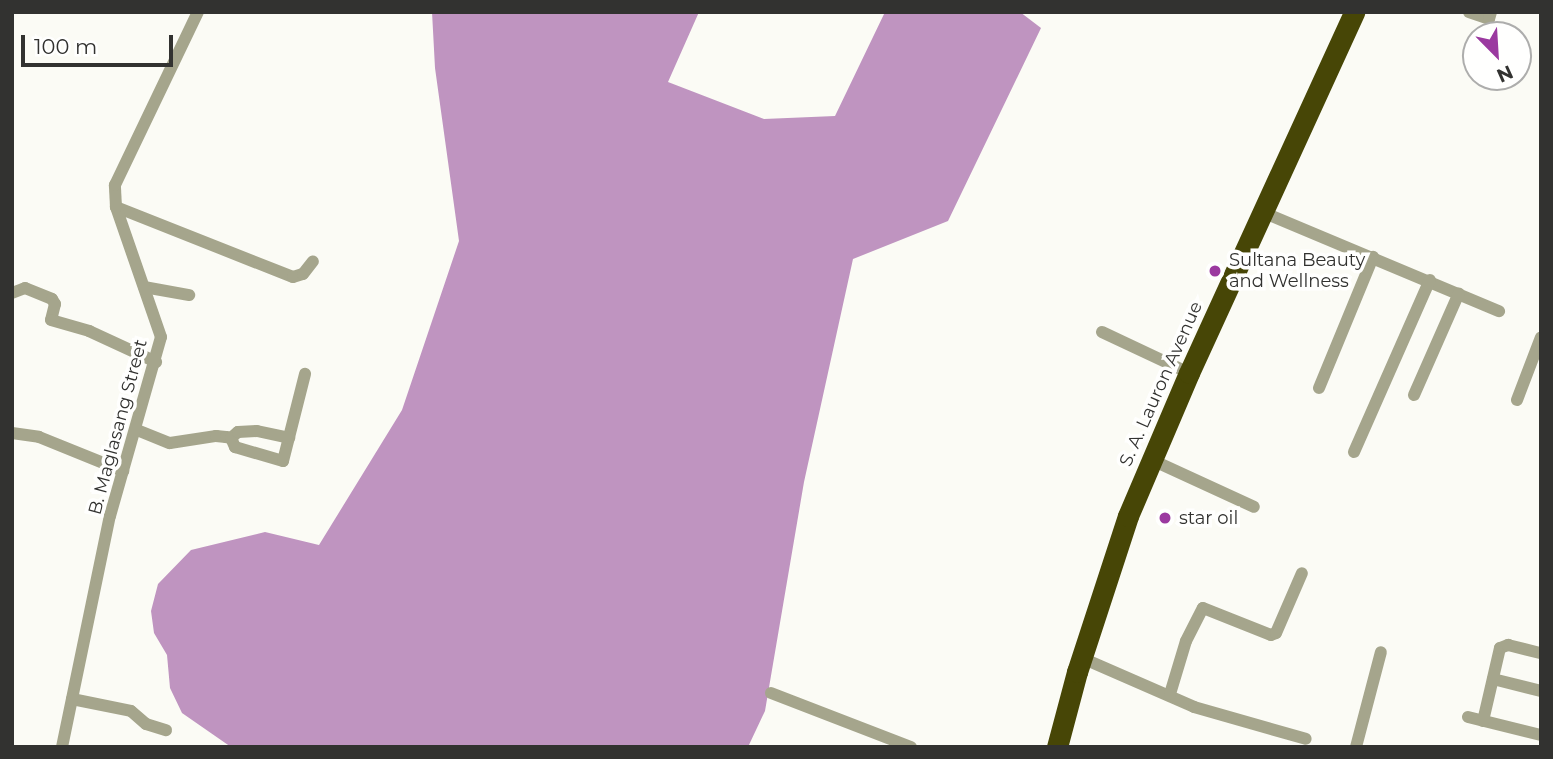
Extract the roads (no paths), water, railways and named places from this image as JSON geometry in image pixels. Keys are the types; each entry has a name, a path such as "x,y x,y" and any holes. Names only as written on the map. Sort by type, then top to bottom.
{"highway":[{"name":"S. A. Lauron Avenue","path":"1057,747 1106,577 1152,460 1354,12"}],"street":[{"name":"B. Maglasang Street","path":"61,747 110,516 137,430 161,337 116,207 115,185 127,155 198,12"},
{"path":"1469,12 1489,19 1491,12"},
{"path":"116,207 293,277 303,274 313,261"},
{"path":"1262,212 1430,279 1499,311"},
{"path":"1319,388 1373,257"},
{"path":"1354,452 1430,279"},
{"path":"144,287 189,295"},
{"path":"12,293 25,288 52,299 55,304 51,320 89,331 156,362"},
{"path":"1414,395 1459,293"},
{"path":"1102,332 1189,373"},
{"path":"1517,400 1541,337"},
{"path":"230,438 235,447 283,461 305,374"},
{"path":"137,430 170,443 216,436 230,438 238,432 257,431 289,438"},
{"path":"12,433 39,437 123,471"},
{"path":"1152,460 1254,507"},
{"path":"1170,694 1186,641 1203,608 1206,606 1271,635 1276,633 1302,573"},
{"path":"1483,721 1503,646 1541,653"},
{"path":"1356,747 1381,652"},
{"path":"1082,658 1170,694 1194,707 1306,739"},
{"path":"1493,679 1541,691"},
{"path":"771,692 911,747"},
{"path":"72,699 131,710 146,723 166,730"},
{"path":"1468,717 1541,735"}],"place":[{"name":"Sultana Beauty and Wellness","path":"1215,271"},
{"name":"star oil","path":"1165,518"}]}
